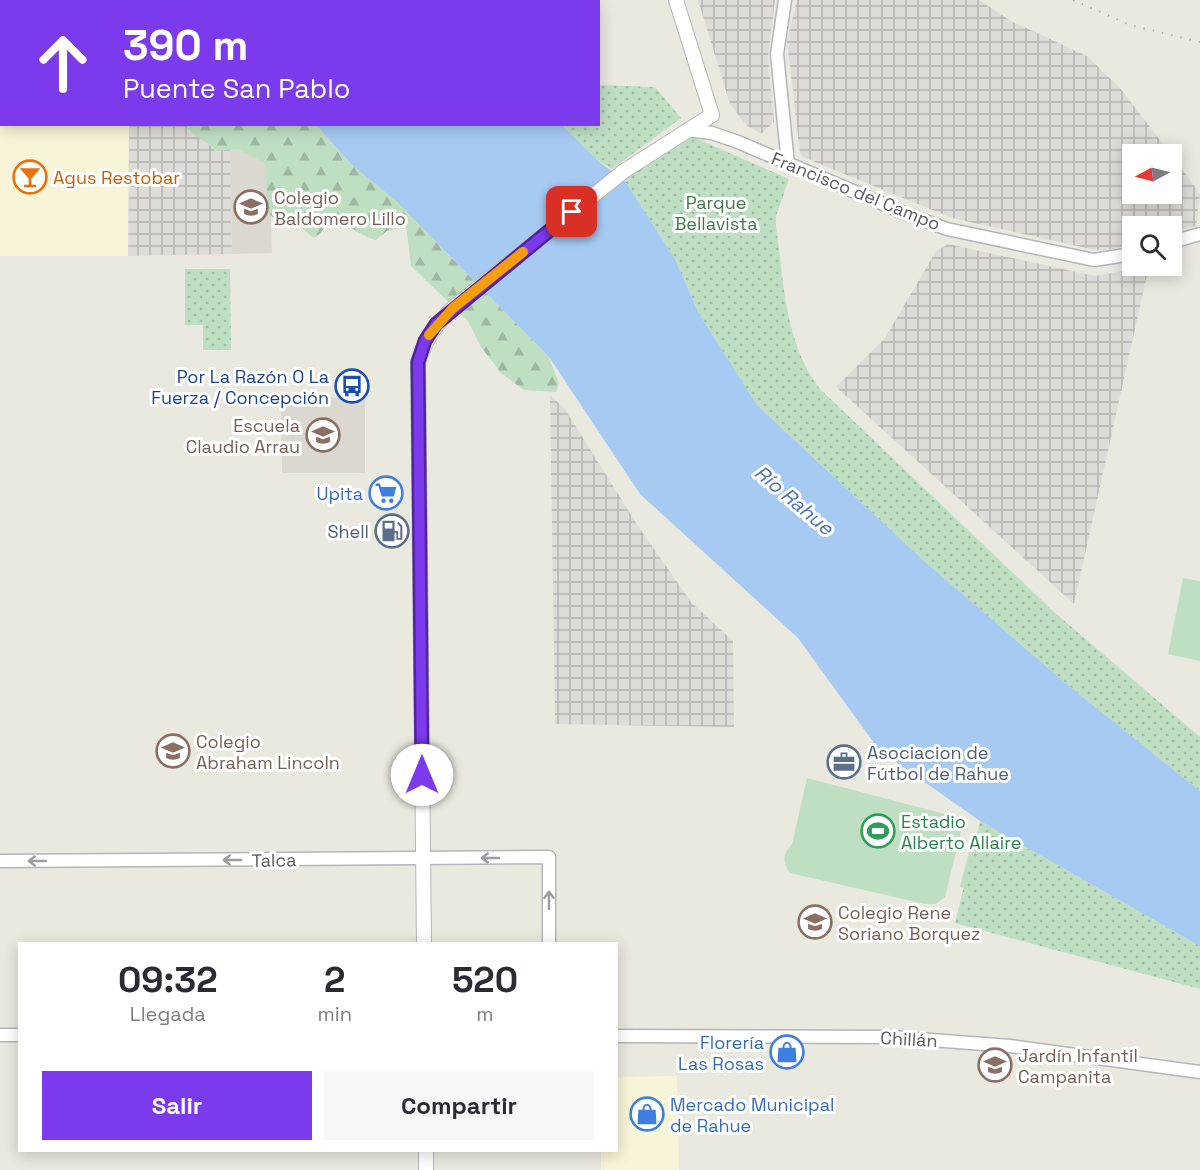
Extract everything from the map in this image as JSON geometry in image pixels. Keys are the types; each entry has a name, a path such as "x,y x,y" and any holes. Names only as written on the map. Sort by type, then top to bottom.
{"main road":[{"path":"424,942 418,362 425,341 436,324 453,308 624,171 711,115 676,0"},
{"path":"426,1152 426,1170"}],"street":[{"path":"785,0 777,54 788,164"},
{"path":"711,115 722,130 738,142"},
{"name":"Francisco del Campo","path":"687,130 712,133 738,142 947,229 1094,260 1122,256"},
{"path":"1182,239 1200,234"},
{"name":"Talca","path":"0,861 549,857 549,942"},
{"path":"0,1035 18,1035"},
{"name":"Chillán","path":"618,1036 892,1037 1010,1046 1200,1072"}],"shaded area":[{"path":"698,0 775,0 768,56 774,122 761,134 746,125 730,104"},
{"path":"797,0 979,0 1011,21 1087,56 1120,88 1163,144 1122,144 1122,204 1182,204 1182,169 1200,194 1196,226 1182,230 1182,216 1122,216 1122,247 1095,250 952,218 803,157 800,153 787,41"},
{"path":"0,126 129,126 128,256 0,256"},
{"path":"129,126 209,126 230,134 232,254 128,256"},
{"name":"Colegio Baldomero Lillo","path":"230,134 269,161 272,253 232,254"},
{"path":"948,244 1095,276 1122,271 1122,276 1147,276 1074,604 836,387 885,338 936,251"},
{"path":"550,395 565,409 638,526 691,602 733,641 734,727 555,724"},
{"name":"Escuela Claudio Arrau","path":"365,397 365,473 282,473 281,398"},
{"name":"Mercado Municipal de Rahue","path":"677,1076 679,1170 601,1170 601,1152 618,1152 618,1077"}],"green space":[{"path":"600,85 655,87 681,118 612,169 597,160 563,126 600,126"},
{"path":"186,126 317,126 353,166 395,200 549,357 559,384 556,392 524,390 501,373 481,347 468,321 411,266 406,226 387,231 376,240 345,226 333,224 314,238 293,222 276,220 268,213 265,163 237,149 215,151"},
{"name":"Parque Bellavista","path":"693,137 789,179 776,216 784,290 792,331 799,352 820,389 1054,612 1200,737 1200,791 1069,686 923,560 757,405 698,312 675,259 625,181 635,171"},
{"path":"185,269 230,269 231,350 203,350 203,325 185,325"},
{"path":"1183,578 1200,581 1200,661 1168,654"},
{"name":"Estadio Alberto Allaire","path":"807,778 964,819 945,897 936,904 925,904 790,873 784,858 792,844"},
{"path":"980,821 1200,946 1200,989 955,923"},
{"path":"974,833 988,840 975,892 960,887"}],"water":[{"name":"Río Rahue","path":"317,126 563,126 597,160 625,181 675,259 698,312 757,405 923,560 1069,686 1200,791 1200,946 980,821 879,750 798,638 640,494 549,357 395,200 353,166"}],"railway":[{"path":"1073,0 1130,25 1200,42"}],"slow traffic":[{"path":"429,335 436,324 453,308 523,252"}],"place":[{"name":"Agus Restobar","path":"30,177"},
{"name":"Colegio Baldomero Lillo","path":"251,207"},
{"name":"Por La Razón O La Fuerza / Concepción","path":"352,386"},
{"name":"Escuela Claudio Arrau","path":"323,435"},
{"name":"Upita","path":"386,493"},
{"name":"Shell","path":"392,531"},
{"name":"Colegio Abraham Lincoln","path":"173,751"},
{"name":"Asociacion de Fútbol de Rahue","path":"844,762"},
{"name":"Estadio Alberto Allaire","path":"878,831"},
{"name":"Colegio Rene Soriano Borquez","path":"815,922"},
{"name":"Florería Las Rosas","path":"787,1052"},
{"name":"Jardín Infantil Campanita","path":"995,1065"},
{"name":"Mercado Municipal de Rahue","path":"647,1114"}],"route":[{"path":"422,775 418,362 425,341 436,324 572,212"}]}
